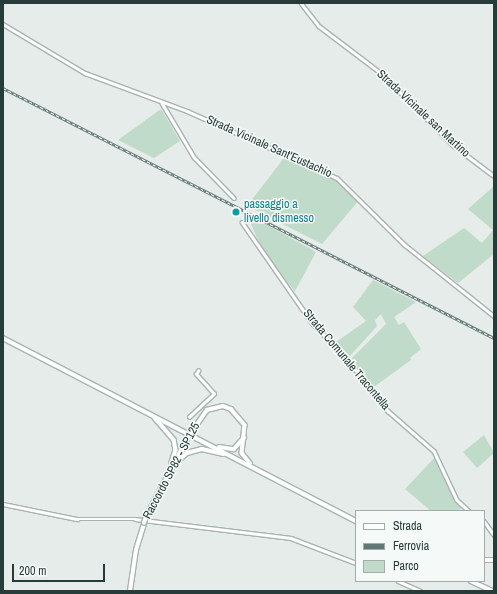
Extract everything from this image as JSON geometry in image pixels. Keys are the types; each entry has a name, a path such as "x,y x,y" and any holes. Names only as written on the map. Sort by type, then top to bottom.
{"main road":[{"path":"3,338 355,520"},
{"name":"Raccordo SP82 - SP125","path":"130,591 136,550 146,518 167,474 204,412 223,406 240,418 245,427 245,437"},
{"path":"150,414 167,429 175,445 167,474"},
{"path":"199,440 230,450 238,448 245,437"},
{"path":"245,437 243,456 263,472"},
{"path":"167,474 179,458 191,451 206,449 234,457"},
{"path":"473,582 492,591"},
{"path":"477,582 482,586"}],"street":[{"name":"Strada Vicinale san Martino","path":"301,3 315,23 381,73 453,145 494,176"},
{"name":"Strada Vicinale Sant'Eustachio","path":"3,24 85,74 194,114 337,178 405,245 494,316"},
{"path":"162,103 194,157 234,198"},
{"name":"Strada Comunale Tracontella","path":"242,222 313,324 345,356 388,411 434,451 457,500 467,510"},
{"path":"189,417 214,394 196,374 198,371"},
{"path":"3,504 77,519 135,519 290,538 355,563"},
{"path":"485,522 494,535"},
{"path":"400,582 420,591"}],"green space":[{"path":"161,109 180,141 154,158 118,140"},
{"path":"287,154 340,180 360,199 322,244 247,206"},
{"path":"494,186 494,254 458,283 423,256 464,228 482,243 493,230 468,209"},
{"path":"247,214 316,252 295,291 264,255"},
{"path":"373,280 416,302 394,317 399,325 404,322 421,349 410,358 411,360 371,389 352,358 386,324 381,314 375,320 377,326 350,356 336,342 366,321 353,307"},
{"path":"484,435 494,453 477,468 463,452"},
{"path":"437,455 450,489 462,507 460,510 430,510 405,489"}],"railway":[{"path":"3,88 494,338"}],"place":[{"name":"passaggio a livello dismesso","path":"236,212"}]}
